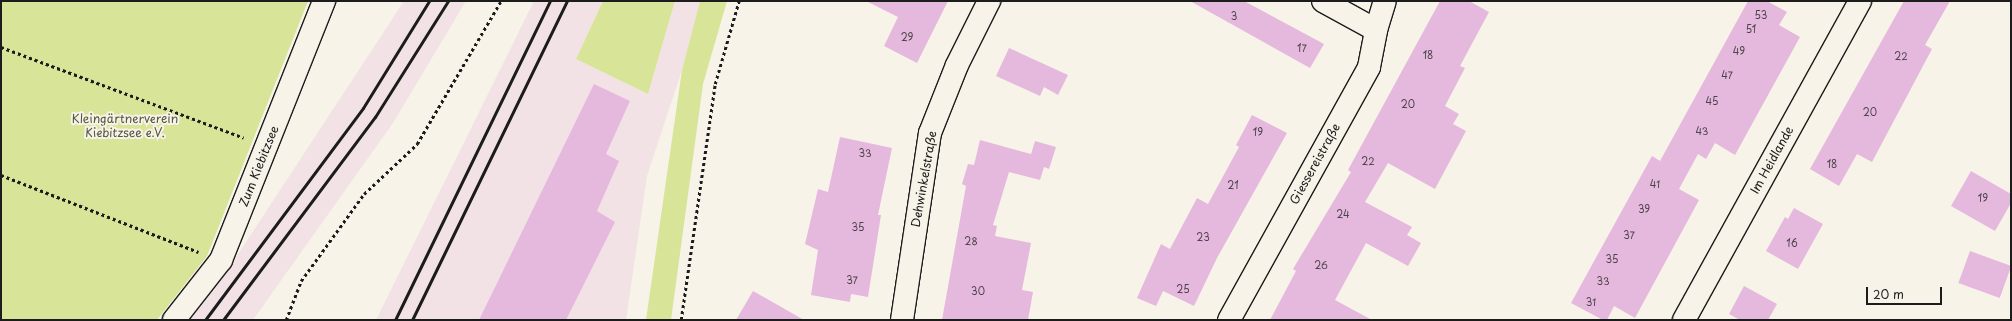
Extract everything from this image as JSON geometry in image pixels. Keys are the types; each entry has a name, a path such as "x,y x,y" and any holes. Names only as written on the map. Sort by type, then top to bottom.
{"street":[{"name":"Zum Kiebitzsee","path":"174,320 221,260 324,1"},
{"name":"Dehwinkelstraße","path":"902,320 930,133 957,65 989,1"},
{"path":"1322,1 1376,30"},
{"name":"Giessereistraße","path":"1228,320 1369,67 1376,30 1385,1"},
{"name":"Im Heidlande","path":"1684,320 1860,1"}],"path":[{"path":"286,320 301,281 364,194 417,144 501,1"},
{"path":"681,320 715,84 739,1"},
{"path":"1,47 267,146"},
{"path":"1,175 221,260"}],"shaded area":[{"path":"404,1 466,1 393,123 253,320 190,320 229,268"},
{"path":"534,1 603,1 576,59 648,94 675,1 700,1 682,70 647,176 626,320 376,320"}],"green space":[{"name":"Kleingärtnerverein Kiebitzsee e.V.","path":"1,1 308,1 207,256 157,320 1,320"},
{"path":"603,1 675,1 648,94 576,59"},
{"path":"700,1 727,1 703,84 671,320 646,320 682,70"}],"building":[{"path":"866,1 948,1 917,63 884,46 898,17"},
{"path":"1190,1 1244,1 1324,44 1310,68"},
{"path":"1440,1 1469,1 1489,12 1460,66 1465,68 1445,106 1459,114 1453,124 1466,131 1435,189 1388,163 1365,202 1412,227 1407,235 1421,243 1408,266 1366,243 1335,300 1372,320 1270,320 1296,271 1293,269 1351,172 1348,170"},
{"path":"1748,1 1767,1 1787,12 1779,25 1800,37 1735,155 1715,143 1706,159 1698,154 1679,189 1699,200 1635,318 1614,306 1607,320 1603,320 1571,303 1652,156 1660,161"},
{"path":"1904,1 1950,1 1925,45 1932,49 1872,162 1857,154 1839,186 1810,169"},
{"path":"1009,48 1068,75 1058,95 1044,87 1040,96 996,76"},
{"path":"594,84 630,101 606,154 619,161 597,211 615,222 566,320 479,320"},
{"path":"1252,115 1287,133 1217,258 1194,306 1163,291 1156,306 1137,298 1161,244 1170,249 1197,198 1208,204 1239,147 1236,145"},
{"path":"840,137 892,148 878,215 881,215 868,297 851,294 850,302 811,295 818,250 805,244 818,189 828,192"},
{"path":"980,140 1031,154 1035,141 1056,147 1049,169 1044,167 1040,180 1009,172 993,225 997,226 995,236 1031,243 1022,290 1033,292 1028,320 942,320 966,186 962,184 968,164 974,165"},
{"path":"1971,171 2011,194 2011,203 1995,231 1951,206"},
{"path":"1794,208 1823,224 1798,269 1766,251 1785,217 1788,219"},
{"path":"1970,251 2011,266 2000,298 1958,283"},
{"path":"1744,286 1777,304 1768,320 1740,320 1729,314"},
{"path":"753,291 804,320 736,320"}],"railway":[{"path":"205,320 363,108 429,1"},
{"path":"223,320 375,117 448,1"},
{"path":"395,320 550,1"},
{"path":"412,320 567,1"}]}
